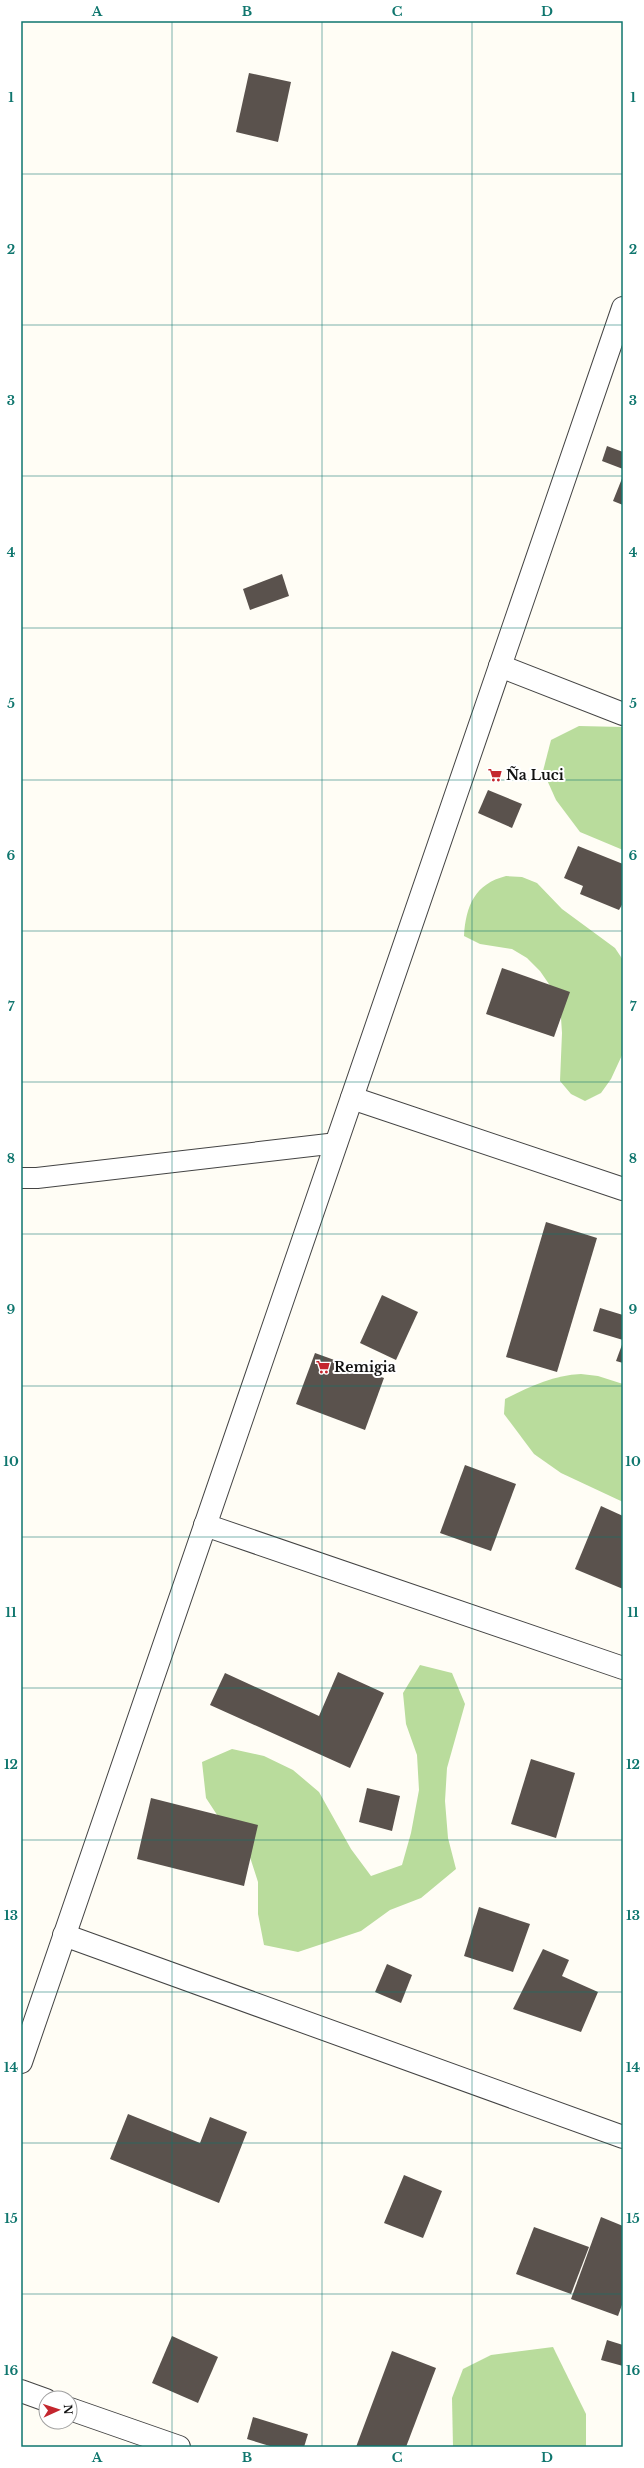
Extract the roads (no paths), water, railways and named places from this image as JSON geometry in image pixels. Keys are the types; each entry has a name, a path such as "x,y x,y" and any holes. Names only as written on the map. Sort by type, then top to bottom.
{"street":[{"path":"21,2062 623,308"},
{"path":"500,666 623,714"},
{"path":"352,1098 623,1188"},
{"path":"205,1525 623,1668"},
{"path":"64,1935 623,2137"},
{"path":"21,2391 38,2397"},
{"path":"78,2411 179,2447"}],"lane":[{"path":"21,1178 37,1178 337,1143"}],"place":[{"name":"Ña Luci","path":"495,775"},
{"name":"Remigia","path":"323,1367"}]}
